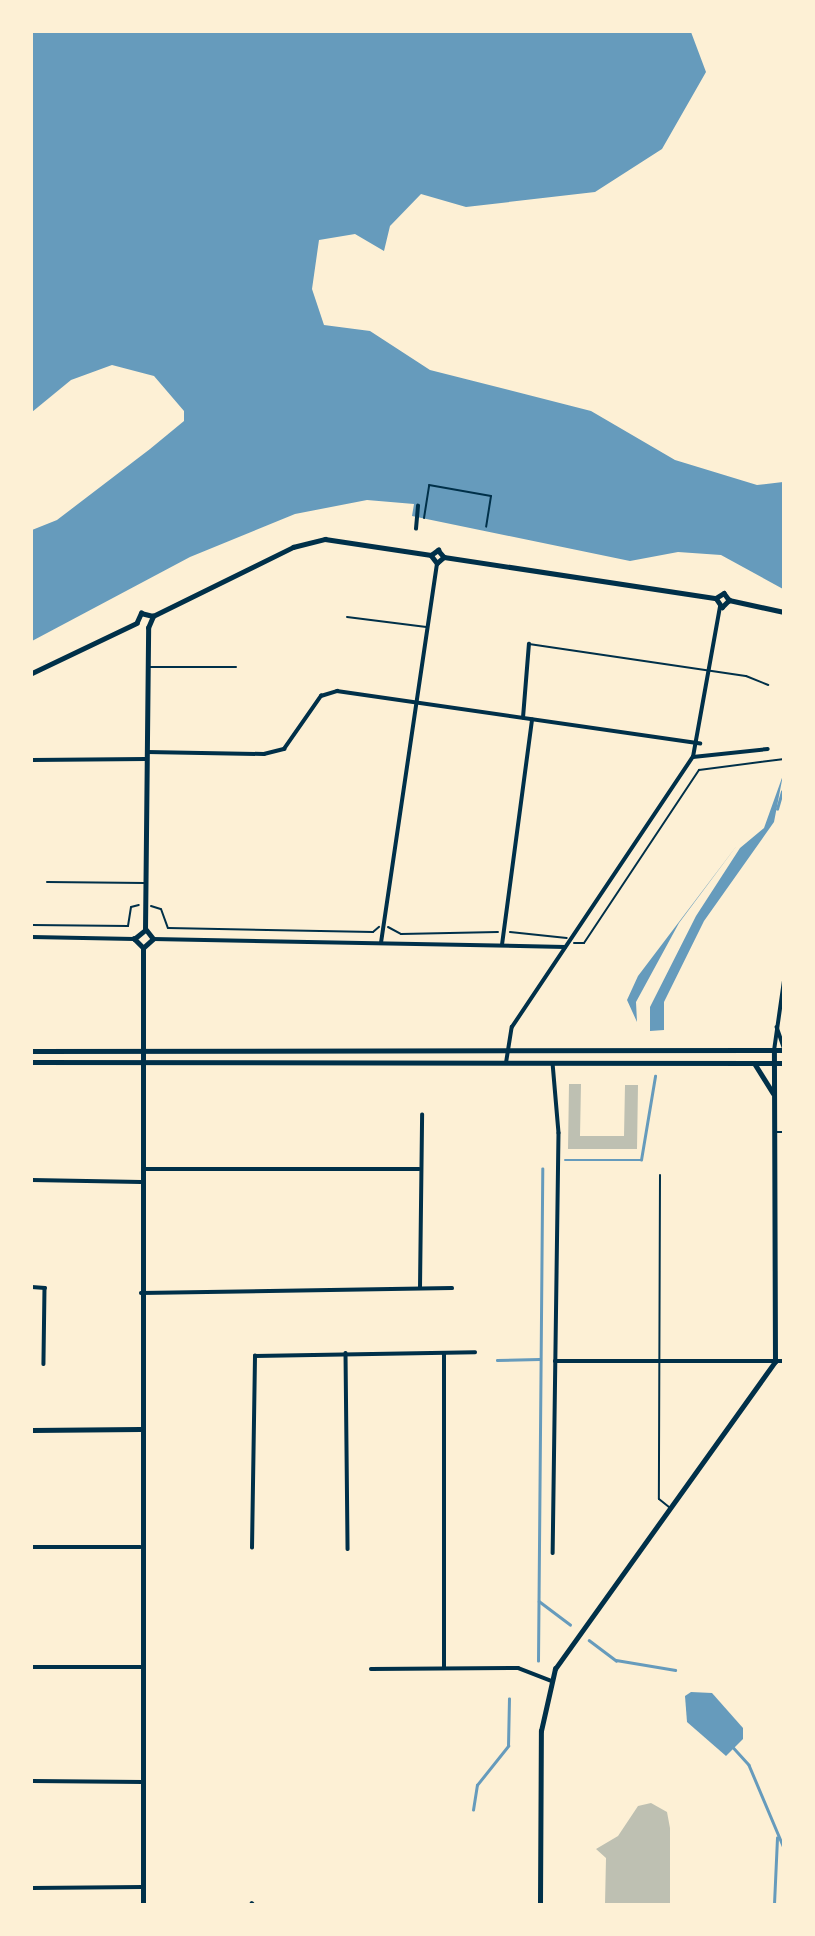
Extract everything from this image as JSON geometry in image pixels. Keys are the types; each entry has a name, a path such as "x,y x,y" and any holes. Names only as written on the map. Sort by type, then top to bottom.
{"main road":[{"path":"32,1051 783,1049"},
{"path":"32,1062 783,1063"}],"street":[{"path":"416,529 418,506"},
{"path":"32,673 137,623 141,613 153,616 293,547 325,539 431,555 438,550 444,557 716,598 722,593 729,600 783,611"},
{"path":"431,555 437,563"},
{"path":"381,943 437,563 444,557"},
{"path":"506,1063 509,1032 700,743 720,607 716,598"},
{"path":"720,607 729,600"},
{"path":"153,616 148,628 145,904 145,930 153,939"},
{"path":"137,623 148,628"},
{"path":"523,718 529,644"},
{"path":"146,752 264,754 285,749 321,696 337,691 416,705 700,743"},
{"path":"502,945 533,720"},
{"path":"693,757 768,749"},
{"path":"32,760 146,759"},
{"path":"32,937 134,939 145,930"},
{"path":"134,939 143,948 140,1429 143,1905"},
{"path":"143,948 153,939 565,947"},
{"path":"540,1905 541,1731 550,1680 569,1644 671,1509 775,1362 773,1063 783,981"},
{"path":"777,1025 783,1049"},
{"path":"553,1063 559,1091 553,1553"},
{"path":"755,1063 773,1094"},
{"path":"420,1288 419,1169 422,1115"},
{"path":"141,1169 419,1169"},
{"path":"32,1180 141,1182"},
{"path":"774,1208 783,1208"},
{"path":"32,1287 45,1288 44,1364"},
{"path":"141,1293 452,1288"},
{"path":"251,1548 252,1363 263,1354 475,1352"},
{"path":"346,1353 348,1549"},
{"path":"443,1668 444,1354"},
{"path":"555,1361 783,1362"},
{"path":"32,1430 140,1429"},
{"path":"32,1547 140,1547"},
{"path":"32,1667 143,1667"},
{"path":"371,1669 518,1668 550,1680"},
{"path":"32,1781 143,1782"},
{"path":"32,1888 143,1887"}],"lane":[{"path":"347,617 427,627"},
{"path":"529,644 710,671 768,685"},
{"path":"148,667 236,667"},
{"path":"47,882 146,883"},
{"path":"774,1132 783,1132"},
{"path":"660,1175 659,1499 671,1509"},
{"path":"776,1284 783,1284"}],"path":[{"path":"424,518 429,485 491,496 486,527"},
{"path":"32,925 128,926 131,907 145,904 161,909 168,928 373,932 384,927 401,934 504,932 518,937 559,934 584,943 699,770 783,759"}],"water":[{"path":"32,32 691,32 706,72 662,149 595,192 466,207 421,194 390,226 384,251 355,234 319,240 312,289 324,325 370,331 430,370 591,411 675,460 757,485 783,482 783,589 721,555 678,552 630,561 412,516 414,504 367,500 295,514 190,557 32,641 32,530 57,520 150,449 184,421 184,411 154,376 112,365 71,380 32,412"},
{"path":"783,775 774,822 704,921 664,1002 664,1030 650,1031 650,1007 696,916 740,848 764,828"},
{"path":"738,844 679,923 636,1002 637,1022 627,1000 638,976"},
{"path":"691,1692 712,1693 743,1728 743,1739 726,1756 687,1722 685,1696"}],"building":[{"path":"569,1084 581,1084 580,1136 624,1136 625,1085 638,1085 637,1149 568,1149"},
{"path":"651,1803 667,1812 670,1828 670,1904 605,1904 606,1858 596,1849 618,1836 638,1806"}],"waterway":[{"path":"784,707 784,747"},
{"path":"777,809 782,792"},
{"path":"565,1160 641,1160 655,1076"},
{"path":"538,1661 542,1169"},
{"path":"497,1360 539,1359"},
{"path":"539,1601 570,1624"},
{"path":"589,1640 616,1660 675,1670"},
{"path":"473,1810 477,1785 508,1746 509,1699"},
{"path":"732,1746 749,1765 784,1848"},
{"path":"774,1904 777,1838"}]}
